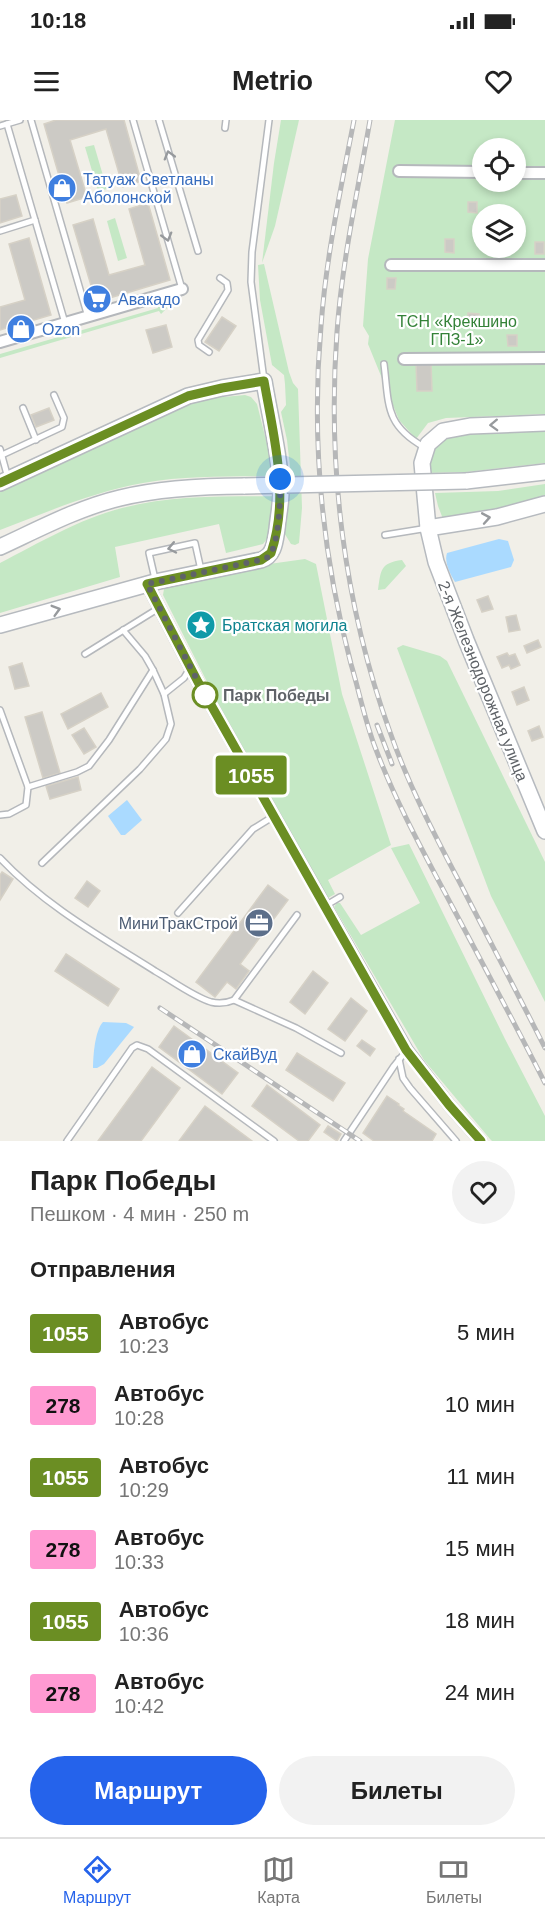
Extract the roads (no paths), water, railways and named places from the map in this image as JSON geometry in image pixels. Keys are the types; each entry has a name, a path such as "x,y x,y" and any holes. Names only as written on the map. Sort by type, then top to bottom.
{"street":[{"path":"399,171 472,172"},
{"path":"526,173 545,173"},
{"path":"391,265 545,266"},
{"path":"0,342 182,289"},
{"path":"404,359 545,358"},
{"path":"0,625 151,583 267,557 272,551 281,492 264,381 188,396 4,481"},
{"path":"426,448 430,441 438,435 457,428 545,423"},
{"name":"2-я Железнодорожная улица","path":"426,448 422,459 422,473 432,547 446,592 545,831"},
{"path":"0,547 60,519 120,498 181,488 466,481 545,472"},
{"path":"428,528 496,517 545,504"},
{"path":"151,583 159,608 190,668 406,1050 481,1141"}],"lane":[{"path":"0,126 20,120"},
{"path":"31,120 88,317"},
{"path":"133,120 182,289"},
{"path":"159,120 198,251"},
{"path":"225,128 226,120"},
{"path":"264,381 251,282 252,252 269,120"},
{"path":"7,124 65,323"},
{"path":"0,231 35,220"},
{"path":"209,352 199,345 198,340 228,290 227,283 220,278"},
{"path":"384,364 393,420 406,434 426,448"},
{"path":"4,481 1,452 36,440 60,429 63,424 64,418 54,395"},
{"path":"23,408 36,440"},
{"path":"385,535 428,528"},
{"path":"151,583 149,553 161,550 195,543 202,571"},
{"path":"85,654 159,608"},
{"path":"42,863 140,769 166,738 171,724 164,694 153,670 145,656 123,630"},
{"path":"164,694 184,678 190,668"},
{"path":"28,787 89,766 110,740 153,670"},
{"path":"0,710 28,787 26,805 9,814 0,815"},
{"path":"0,738 9,735"},
{"path":"178,913 253,828 274,816"},
{"path":"0,858 21,879 96,934 211,1002 224,1003 234,1000 297,915"},
{"path":"325,906 340,897"},
{"path":"234,1000 296,1028 341,1053"},
{"path":"67,1141 132,1048 137,1045 148,1049 274,1141"},
{"path":"344,1141 406,1050"},
{"path":"399,1059 403,1078 456,1141"}],"water":[{"path":"499,539 508,541 514,560 511,567 455,582 449,572 447,553"},
{"path":"127,800 142,820 125,835 121,835 108,816"},
{"path":"103,1022 126,1023 134,1027 104,1064 93,1068 96,1037"}],"railway":[{"path":"354,120 326,274 318,369 318,454 321,497 341,623 362,706 383,768 422,849 545,1083"},
{"path":"370,120 351,226 337,332 335,383 337,484 350,585 374,684 413,790 545,1048"},
{"path":"377,725 392,764"},
{"path":"160,1008 360,1141"}],"place":[{"name":"Татуаж Светланы Аболонской","path":"62,188"},
{"name":"Авакадо","path":"97,299"},
{"name":"Ozon","path":"21,329"},
{"name":"Братская могила","path":"201,625"},
{"name":"Парк Победы","path":"205,695"},
{"name":"МиниТракСтрой","path":"259,923"},
{"name":"СкайВуд","path":"192,1054"}],"park label":[{"name":"ТСН «Крекшино ГПЗ-1»","path":"457,330"}]}
